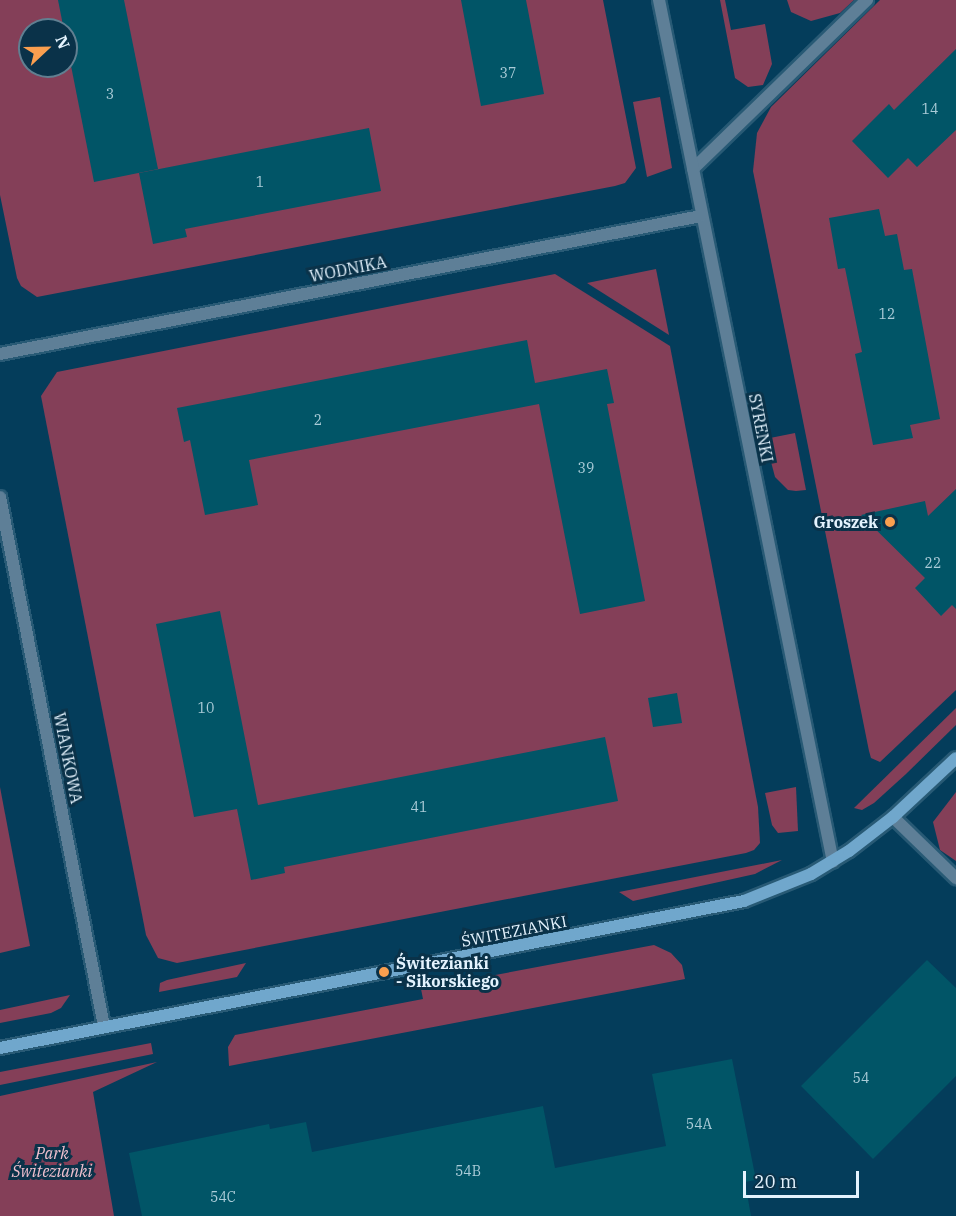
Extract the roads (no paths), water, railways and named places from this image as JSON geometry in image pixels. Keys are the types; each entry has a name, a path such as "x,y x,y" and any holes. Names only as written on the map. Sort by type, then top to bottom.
{"street":[{"name":"SYRENKI","path":"659,0 833,861"},
{"path":"693,169 867,0"},
{"name":"WODNIKA","path":"0,354 701,216"},
{"name":"WIANKOWA","path":"0,497 104,1026"},
{"name":"ŚWITEZIANKI","path":"0,1048 104,1026 686,915 766,894 833,861 893,817 956,758"},
{"path":"893,817 956,878"}],"place":[{"name":"Groszek","path":"890,522"},
{"name":"Świtezianki - Sikorskiego","path":"384,972"}],"park label":[{"name":"Park Świtezianki","path":"52,1162"}]}
